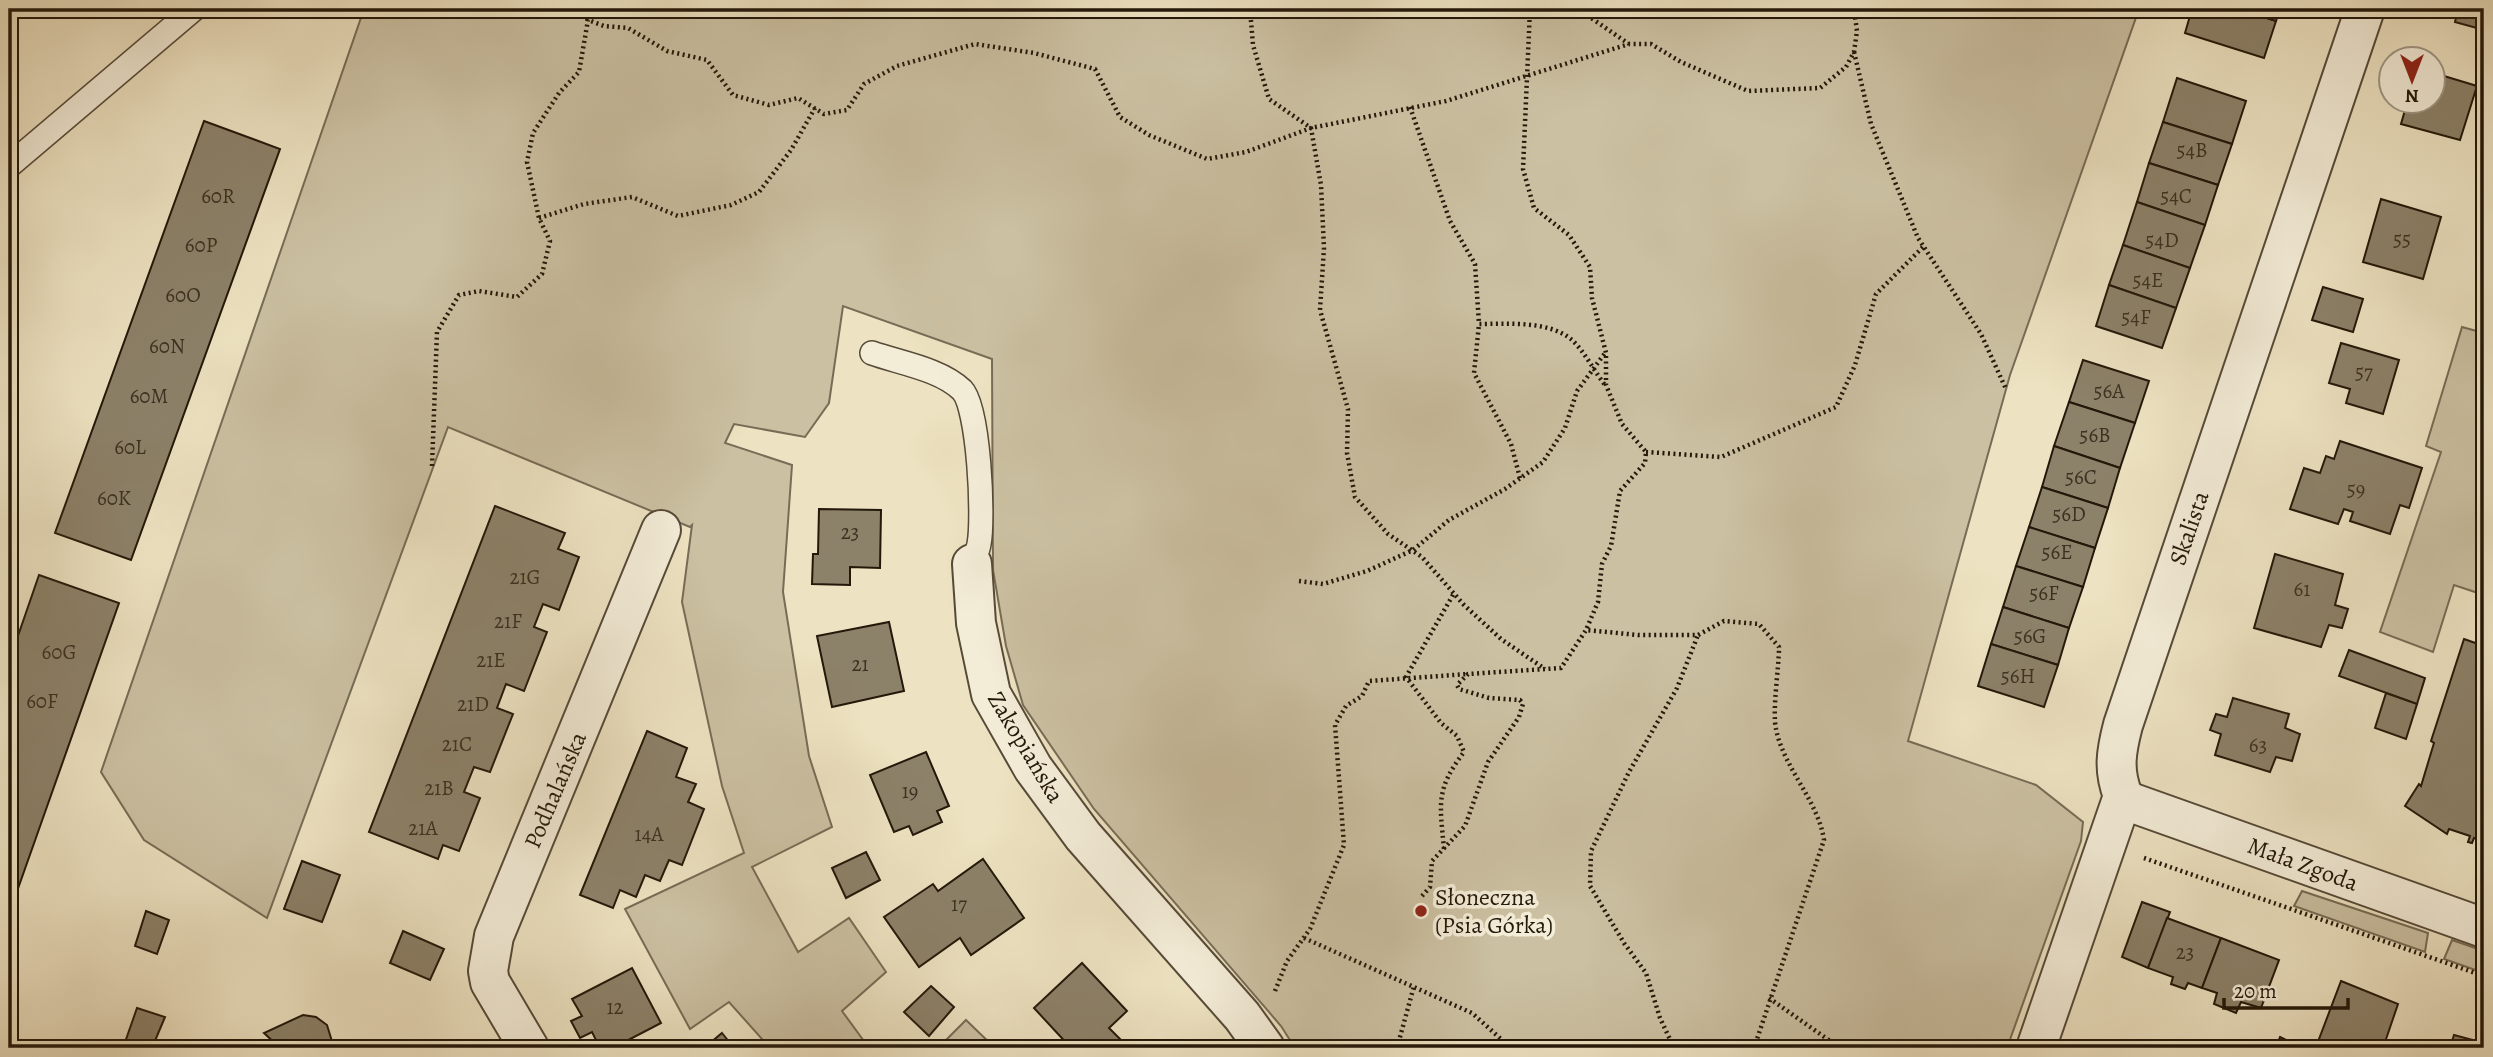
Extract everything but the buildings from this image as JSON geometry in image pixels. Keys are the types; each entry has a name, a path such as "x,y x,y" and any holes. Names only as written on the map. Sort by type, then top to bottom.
{"street":[{"name":"Skalista","path":"2123,796 2116,777 2114,757 2123,725 2365,9"},
{"name":"Podhalańska","path":"529,1048 490,982 488,971 494,936 661,530"},
{"name":"Zakopiańska","path":"972,564 984,667 991,694 1033,768 1083,836 1242,1016 1265,1048"},
{"name":"Mała Zgoda","path":"2123,796 2130,802 2484,928"},
{"path":"2036,1048 2123,796"}],"lane":[{"path":"9,166 194,9"},
{"name":"Zakopiańska","path":"872,353 929,372 960,389 969,398 977,433 979,515 979,543 972,564"}],"path":[{"path":"432,466 438,332 459,295 479,291 517,297 542,274 550,241 539,218 527,162 533,133 559,93 579,72 588,20 582,9"},
{"path":"1250,9 1253,45 1269,99 1311,128 1321,185 1324,248 1320,310 1348,409 1347,453 1355,497 1388,534 1422,557 1501,639 1546,670"},
{"path":"1530,9 1523,169 1534,208 1569,235 1590,267 1592,298 1605,353 1606,385"},
{"path":"1578,9 1629,44"},
{"path":"588,20 604,26 628,28 667,51 707,60 733,95 769,105 798,98 824,114 847,110 864,84 897,66 975,44 1034,53 1095,69 1120,117 1149,135 1207,159 1246,152 1311,128 1446,101 1629,44 1651,44 1681,62 1748,91 1820,88 1846,67 1854,52 1857,31 1854,9"},
{"path":"1854,52 1871,124 1924,246 1981,334 2006,389"},
{"path":"1410,107 1450,221 1475,264 1479,324 1474,373 1511,444 1520,478"},
{"path":"539,218 584,204 632,197 678,216 731,205 759,192 791,150 815,108"},
{"path":"1479,324 1515,323 1550,329 1571,339 1606,385 1622,424 1646,452 1721,457 1836,407 1856,365 1876,294 1924,246"},
{"path":"1299,581 1323,584 1367,570 1413,550 1449,520 1543,462 1565,428 1577,391 1605,353"},
{"path":"1242,1016 1277,989 1287,961 1310,929 1344,845 1335,725 1346,706 1362,696 1369,681 1561,668 1586,629 1598,602 1602,564 1611,546 1620,491 1645,463 1646,452"},
{"path":"1406,677 1454,593"},
{"path":"1586,629 1638,635 1698,635 1724,621 1759,624 1780,647 1776,729 1798,782 1822,822 1824,840 1754,1048"},
{"path":"1674,1048 1660,1018 1646,973 1623,943 1590,886 1591,851 1629,772 1677,688 1698,635"},
{"path":"1422,896 1430,887 1432,861 1465,826 1488,762 1519,717 1523,705 1520,700 1489,698 1459,689 1457,685 1468,674"},
{"path":"1406,677 1441,723 1457,736 1464,752 1447,775 1440,802 1444,849"},
{"path":"2134,855 2484,975"},
{"path":"1304,938 1472,1013 1511,1048"},
{"path":"1397,1048 1414,986"},
{"path":"1769,998 1840,1048"}],"shaded area":[{"path":"364,9 2139,9 2010,375 1908,741 2036,785 2083,822 2081,841 2007,1048 1295,1048 1281,1026 1094,809 1023,705 1006,646 993,570 992,359 843,306 829,403 805,437 734,424 725,443 792,465 783,592 809,756 832,827 752,867 798,952 849,918 886,972 842,1011 869,1048 770,1048 729,1002 690,1029 625,909 744,853 722,786 682,602 692,525 690,527 448,427 267,918 144,840 101,772"},
{"path":"2462,327 2484,333 2484,595 2454,585 2433,652 2380,632 2441,452 2426,446"},
{"path":"2302,891 2428,933 2425,952 2294,906"},
{"path":"2452,940 2484,951 2484,973 2444,959"},
{"path":"966,1020 995,1048 938,1048"}],"place":[{"name":"Słoneczna (Psia Górka)","path":"1421,911"}]}
